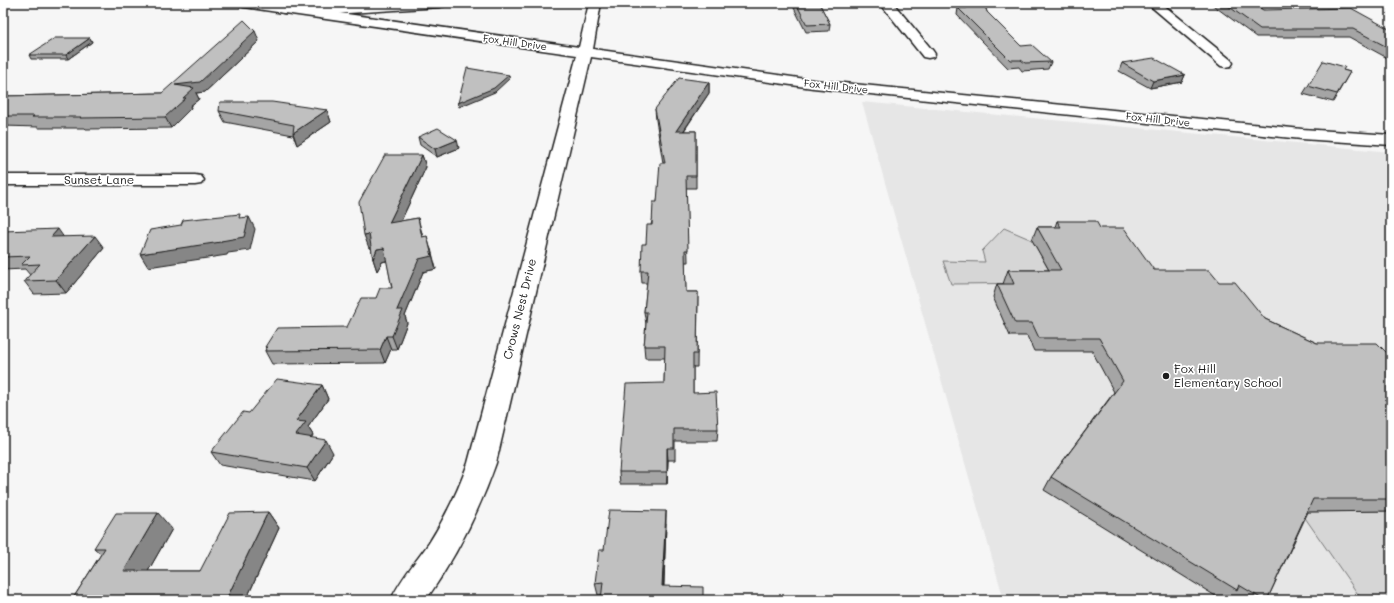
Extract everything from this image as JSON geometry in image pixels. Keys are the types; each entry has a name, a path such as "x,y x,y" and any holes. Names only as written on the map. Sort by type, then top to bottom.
{"street":[{"path":"244,3 284,9 361,9 440,3"},
{"name":"Crows Nest Drive","path":"407,600 421,583 453,532 472,491 482,463 585,52 595,3"},
{"path":"886,3 928,54"},
{"path":"1153,3 1226,63"},
{"name":"Fox Hill Drive","path":"284,9 814,84 1295,133 1391,140"},
{"name":"Sunset Lane","path":"3,180 195,180"}],"shaded area":[{"name":"Fox Hill Elementary School","path":"862,102 1391,152 1391,600 1004,600"},
{"path":"1004,228 1032,240 1056,283 951,284 943,261 985,262 982,251"},
{"path":"1391,511 1391,600 1362,600 1301,512"}],"building":[{"path":"796,3 819,3 830,24 807,25"},
{"path":"963,3 984,3 987,12 1021,46 1032,45 1051,62 1025,63 1021,60 1010,60 958,8 967,8"},
{"path":"1224,3 1253,3 1263,10 1351,8 1391,30 1391,49 1353,29 1260,29"},
{"path":"244,20 255,31 200,82 175,85 194,88 183,98 186,98 165,117 80,118 81,117 3,116 3,96 162,93"},
{"path":"55,38 90,38 66,55 29,55"},
{"path":"1154,58 1185,75 1153,81 1122,63"},
{"path":"1323,61 1345,67 1343,70 1350,72 1337,94 1308,86"},
{"path":"467,68 509,75 494,88 458,103"},
{"path":"679,78 709,82 676,131 696,131 696,176 686,176 688,250 685,250 686,292 698,292 697,354 693,354 693,393 716,392 718,429 674,429 674,448 667,448 667,472 619,472 626,384 664,383 665,346 644,346 647,312 644,312 648,271 641,271 642,244 646,244 647,225 652,225 653,202 657,202 660,163 665,163 655,109"},
{"path":"220,102 272,102 327,110 293,133 294,125 219,111"},
{"path":"438,128 457,140 435,149 418,137"},
{"path":"385,155 422,155 389,223 418,218 422,237 427,236 432,256 419,259 397,310 403,310 392,336 386,336 380,350 265,351 267,347 265,347 277,328 347,327 361,298 376,298 380,288 392,288 384,248 377,249 373,259 369,234 364,235 359,202"},
{"path":"240,214 239,218 249,217 244,237 221,242 140,254 150,230 181,225 183,220"},
{"path":"1057,221 1096,221 1100,228 1124,228 1154,270 1209,270 1219,282 1235,282 1265,319 1317,343 1377,343 1389,355 1391,355 1391,499 1313,499 1267,600 1264,600 1239,585 1237,590 1051,477 1123,381 1099,338 1039,338 1032,323 1015,323 997,284 1014,284 1008,270 1061,270 1037,227 1061,227"},
{"path":"58,229 51,237 95,236 56,280 24,281 40,264 21,265 30,256 3,257 3,231"},
{"path":"277,379 322,385 296,421 306,422 296,435 326,440 307,468 211,452 243,412 249,413"},
{"path":"609,510 666,511 662,586 703,587 703,600 601,600 603,582 595,583 599,550 604,550"},
{"path":"268,512 226,600 72,600 105,548 94,548 116,513 158,513 124,571 200,571 230,513"}],"place":[{"name":"Fox Hill Elementary School","path":"1166,376"}]}
